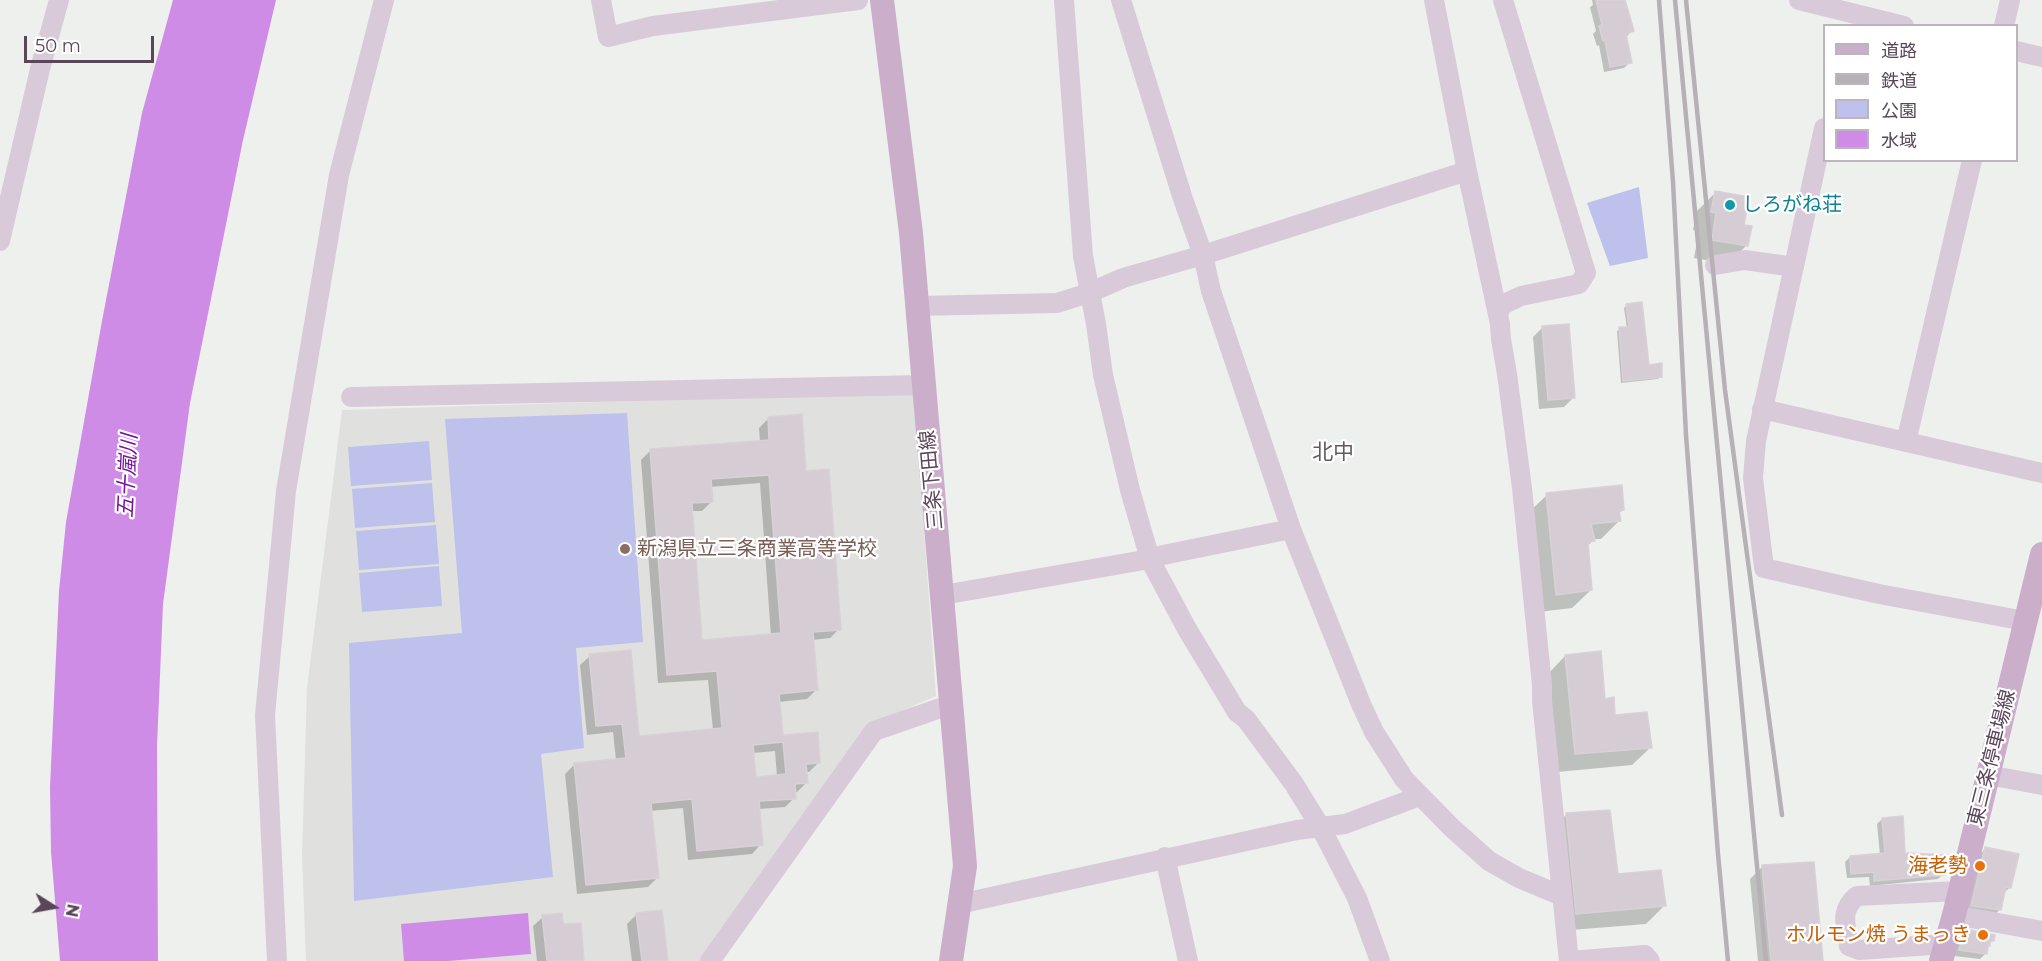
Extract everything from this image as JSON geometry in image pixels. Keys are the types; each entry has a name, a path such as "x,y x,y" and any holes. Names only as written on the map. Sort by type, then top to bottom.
{"main road":[{"name":"三条下田線","path":"882,0 911,233 965,866 951,961"},
{"name":"東三条停車場線","path":"1943,952 2042,554"}],"street":[{"path":"0,241 40,69 59,0"},
{"path":"277,961 265,715 286,491 339,175 384,0"},
{"path":"601,0 608,37 653,26 858,0"},
{"path":"1064,0 1083,256 1103,375 1130,490 1150,559 1186,629 1237,712 1246,718 1294,784 1321,828 1357,898 1380,961"},
{"path":"1121,0 1203,255 1210,291 1291,529 1374,732 1404,779 1489,861 1519,878 1562,896"},
{"path":"1434,0 1467,171 1498,314 1522,488 1569,961 1645,955 1650,961"},
{"path":"1498,314 1502,305 1521,296 1579,284 1586,273 1503,0"},
{"path":"1799,0 1896,24"},
{"path":"2004,24 2010,0"},
{"path":"2018,51 2042,57"},
{"path":"1823,133 1756,441 1753,478 1764,568 1879,594 2025,621"},
{"path":"1906,442 1972,162"},
{"path":"916,306 1057,303 1089,293 1123,278 1467,171"},
{"path":"1715,265 1745,260 1794,267"},
{"path":"351,397 923,385"},
{"path":"1762,409 2042,472"},
{"path":"943,595 1150,559 1291,529"},
{"path":"710,961 873,731 952,704"},
{"path":"1988,775 2042,785"},
{"path":"959,904 1297,830 1345,824 1420,796"},
{"path":"1166,858 1188,961"},
{"path":"1943,952 1859,950 1849,946 1844,915 1849,903 1857,896 1959,891"},
{"path":"1954,915 2042,931"}],"shaded area":[{"name":"新潟県立三条商業高等学校","path":"914,392 936,696 868,726 704,961 306,961 302,856 307,688 342,410"}],"green space":[{"path":"1639,187 1648,258 1610,266 1587,203"},
{"path":"627,413 643,642 576,648 584,748 541,754 553,877 354,901 349,643 462,633 445,419"},
{"path":"429,441 432,480 351,486 348,447"},
{"path":"432,483 435,522 355,528 352,489"},
{"path":"436,525 439,564 359,570 356,531"},
{"path":"439,566 442,606 362,612 359,573"}],"water":[{"name":"五十嵐川","path":"173,0 276,0 243,140 190,403 163,604 157,746 158,961 60,961 51,852 50,787 59,591 66,522 142,113"},
{"path":"528,913 531,954 448,961 404,961 401,924"}],"building":[{"path":"1596,0 1625,0 1634,31 1626,34 1632,63 1610,67 1605,40 1603,41 1599,26 1602,25"},
{"path":"1715,191 1749,197 1744,225 1752,226 1748,246 1712,240 1716,213 1711,212"},
{"path":"1642,302 1649,365 1662,363 1662,377 1623,381 1619,327 1629,327 1626,304"},
{"path":"1569,324 1575,398 1548,400 1542,326"},
{"path":"802,414 806,471 829,469 841,630 813,632 818,690 779,694 783,735 818,732 820,763 806,764 808,783 795,784 796,799 759,801 763,845 697,851 692,799 651,803 659,878 586,885 574,763 626,758 622,724 596,726 589,654 631,650 639,736 722,728 717,671 667,675 650,449 769,440 768,417","holes":["769,475 781,633 702,640 692,503 713,502 711,479","783,742 786,774 756,777 753,745"]},
{"path":"1622,485 1624,510 1619,511 1621,521 1591,524 1595,541 1588,542 1592,590 1556,595 1546,493"},
{"path":"1601,651 1605,699 1614,697 1615,715 1647,712 1652,748 1575,754 1565,655"},
{"path":"1610,810 1618,874 1661,870 1666,906 1576,914 1566,813"},
{"path":"1903,816 1905,853 1950,855 1944,875 1874,881 1874,872 1851,874 1850,856 1885,853 1882,818"},
{"path":"1985,847 2019,854 2011,888 2006,887 2001,910 1971,906"},
{"path":"1814,862 1823,961 1771,961 1762,865"},
{"path":"662,910 668,961 642,961 636,913"},
{"path":"562,913 563,924 581,923 584,961 547,961 542,915"},
{"path":"1965,929 1995,935 1994,941 1990,941 1987,954 1959,950"}],"railway":[{"path":"1659,0 1673,182 1686,435 1728,961"},
{"path":"1675,0 1766,961"},
{"path":"1686,0 1725,390 1782,815"}],"place":[{"name":"しろがね荘","path":"1730,205"},
{"name":"新潟県立三条商業高等学校","path":"625,549"},
{"name":"海老勢","path":"1980,866"},
{"name":"ホルモン焼 うまっき","path":"1983,935"}],"district":[{"name":"北中","path":"1333,453"}]}
